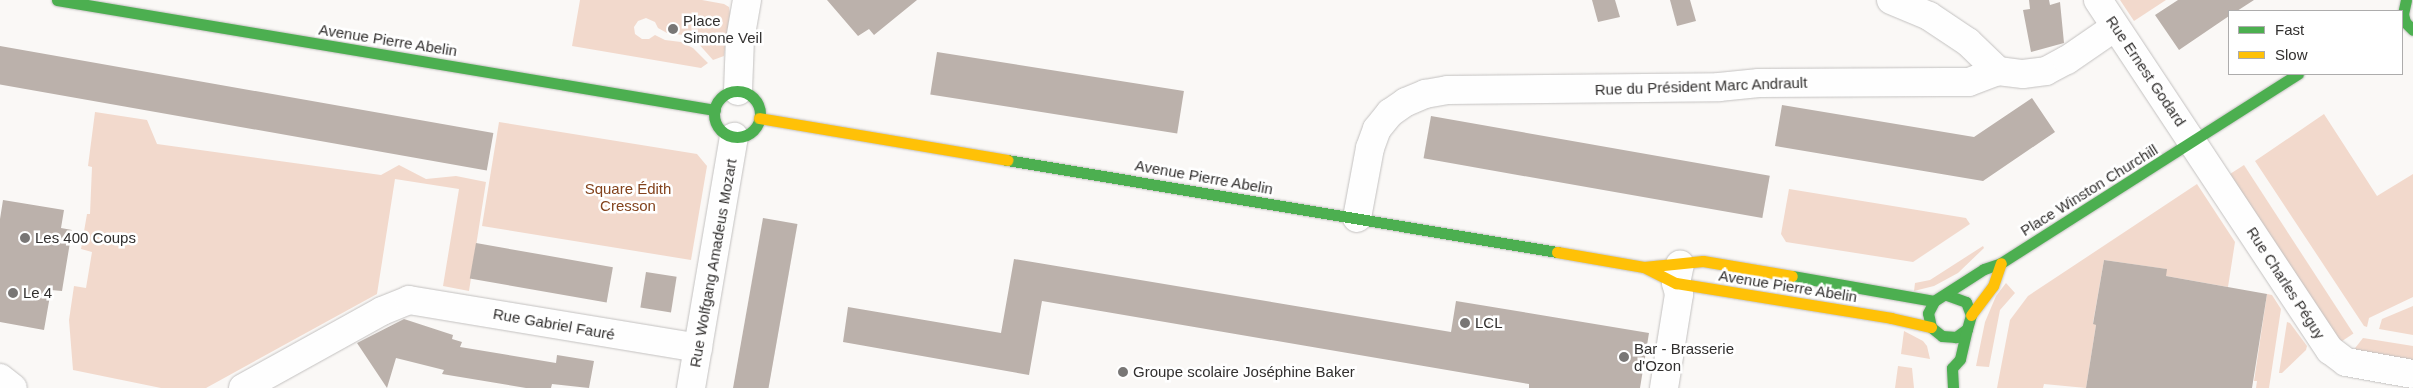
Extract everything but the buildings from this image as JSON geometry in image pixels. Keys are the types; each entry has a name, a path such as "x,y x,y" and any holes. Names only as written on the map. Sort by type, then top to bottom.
{"main road":[{"name":"Avenue Pierre Abelin","path":"57,0 715,110"},
{"path":"2403,11 2405,22 2413,30"},
{"name":"Place Winston Churchill","path":"1934,301 1984,270 2001,263 2296,75"},
{"path":"738,91 752,97 757,103 760,118 758,124 748,135 734,137 721,130 714,118 717,104 725,94 738,91"},
{"name":"Avenue Pierre Abelin","path":"760,118 1644,267 1891,318 1933,330"},
{"name":"Avenue Pierre Abelin","path":"1644,267 1678,274 1703,261 1934,301"},
{"path":"1952,368 1960,359 1971,315 1993,286 2001,263"},
{"path":"1946,295 1954,295 1966,302 1971,315"},
{"path":"1934,301 1928,313 1942,354 1952,368 1953,388"},
{"path":"1933,330 1948,338 1956,337 1967,329"}],"street":[{"path":"738,91 740,40 747,0"},
{"path":"1890,0 1929,16 1968,42 1998,71"},
{"name":"Rue Ernest Godard","path":"2098,0 2193,141"},
{"name":"Rue du Président Marc Andrault","path":"1357,218 1370,148 1377,130 1390,113 1406,102 1425,94 1448,90 1719,87 1759,83 1969,82 1998,71 2023,74 2046,70 2066,60 2115,26"},
{"name":"Rue Wolfgang Amadeus Mozart","path":"691,388 734,137"},
{"name":"Rue Charles Péguy","path":"2193,141 2330,350 2350,364 2413,374"},
{"path":"1664,388 1679,294 1678,274"},
{"name":"Rue Gabriel Fauré","path":"243,388 382,310 410,300 698,348"},
{"path":"0,378 13,388"}],"green space":[{"name":"Place Simone Veil","path":"580,0 702,0 724,4 729,7 730,13 724,56 713,60 697,42 684,35 667,33 658,28 655,22 646,18 638,21 634,27 635,34 642,39 649,39 655,35 665,40 681,42 693,48 708,63 701,68 572,46"},
{"path":"2120,0 2166,0 2134,21"},
{"path":"95,112 147,120 157,144 381,175 399,165 426,179 456,176 486,182 469,291 443,286 459,189 395,179 377,294 206,388 161,388 73,370 69,320 74,286 86,288 92,252 81,249 87,214 90,214 92,167 88,166"},
{"path":"2324,114 2377,196 2413,174 2413,297 2369,318 2367,327 2364,326 2255,161"},
{"name":"Square Édith Cresson","path":"499,122 697,154 707,166 691,260 482,226"},
{"path":"2244,165 2353,334 2338,343 2229,175"},
{"path":"2197,184 2235,242 2228,287 2166,276 2166,269 2104,260 2093,323 2096,325 2086,388 2044,384 2043,388 1997,388 2010,320 2028,296"},
{"path":"1789,189 1966,218 1970,224 1913,262 1786,242 1781,234"},
{"path":"1983,246 1984,248 1958,273 1934,286 1914,291 1915,283 1930,280"},
{"path":"2006,283 2015,293 2000,310 1989,367 1976,366 1985,322 1996,296"},
{"path":"2267,294 2272,295 2281,309 2269,388 2256,388 2257,381 2254,381"},
{"path":"2413,306 2413,335 2379,329 2382,319"},
{"path":"2287,322 2290,323 2307,346 2306,350 2282,373 2279,373"},
{"path":"1904,331 1923,341 1927,346 1930,359 1901,354"},
{"path":"2363,338 2413,346 2413,364 2352,352"},
{"path":"1898,366 1912,368 1914,388 1895,388"}],"traffic: fast":[{"path":"57,0 715,110"},
{"path":"2406,0 2403,14 2405,22 2413,30"},
{"path":"1947,295 1966,302 1971,315 1967,329 1956,337 1942,336 1931,327 1928,313 1934,301 1984,269 2001,263 2296,75"},
{"path":"737,91 750,95 756,101 760,114 756,127 750,133 737,137 724,133 718,127 714,114 718,101 724,95 737,91"},
{"path":"1007,160 1557,252"},
{"path":"1792,276 1934,301"},
{"path":"1953,388 1952,368 1960,359 1967,329"}],"traffic: slow":[{"path":"759,118 1007,160"},
{"path":"1557,252 1644,267 1703,261 1792,276"},
{"path":"1971,315 1993,286 2001,263"},
{"path":"1644,267 1676,283 1891,318 1931,327"}],"place":[{"name":"Place Simone Veil","path":"673,29"},
{"name":"Les 400 Coups","path":"25,238"},
{"name":"Le 4","path":"13,293"},
{"name":"LCL","path":"1465,323"},
{"name":"Bar - Brasserie d'Ozon","path":"1624,357"},
{"name":"Groupe scolaire Joséphine Baker","path":"1123,372"}]}
